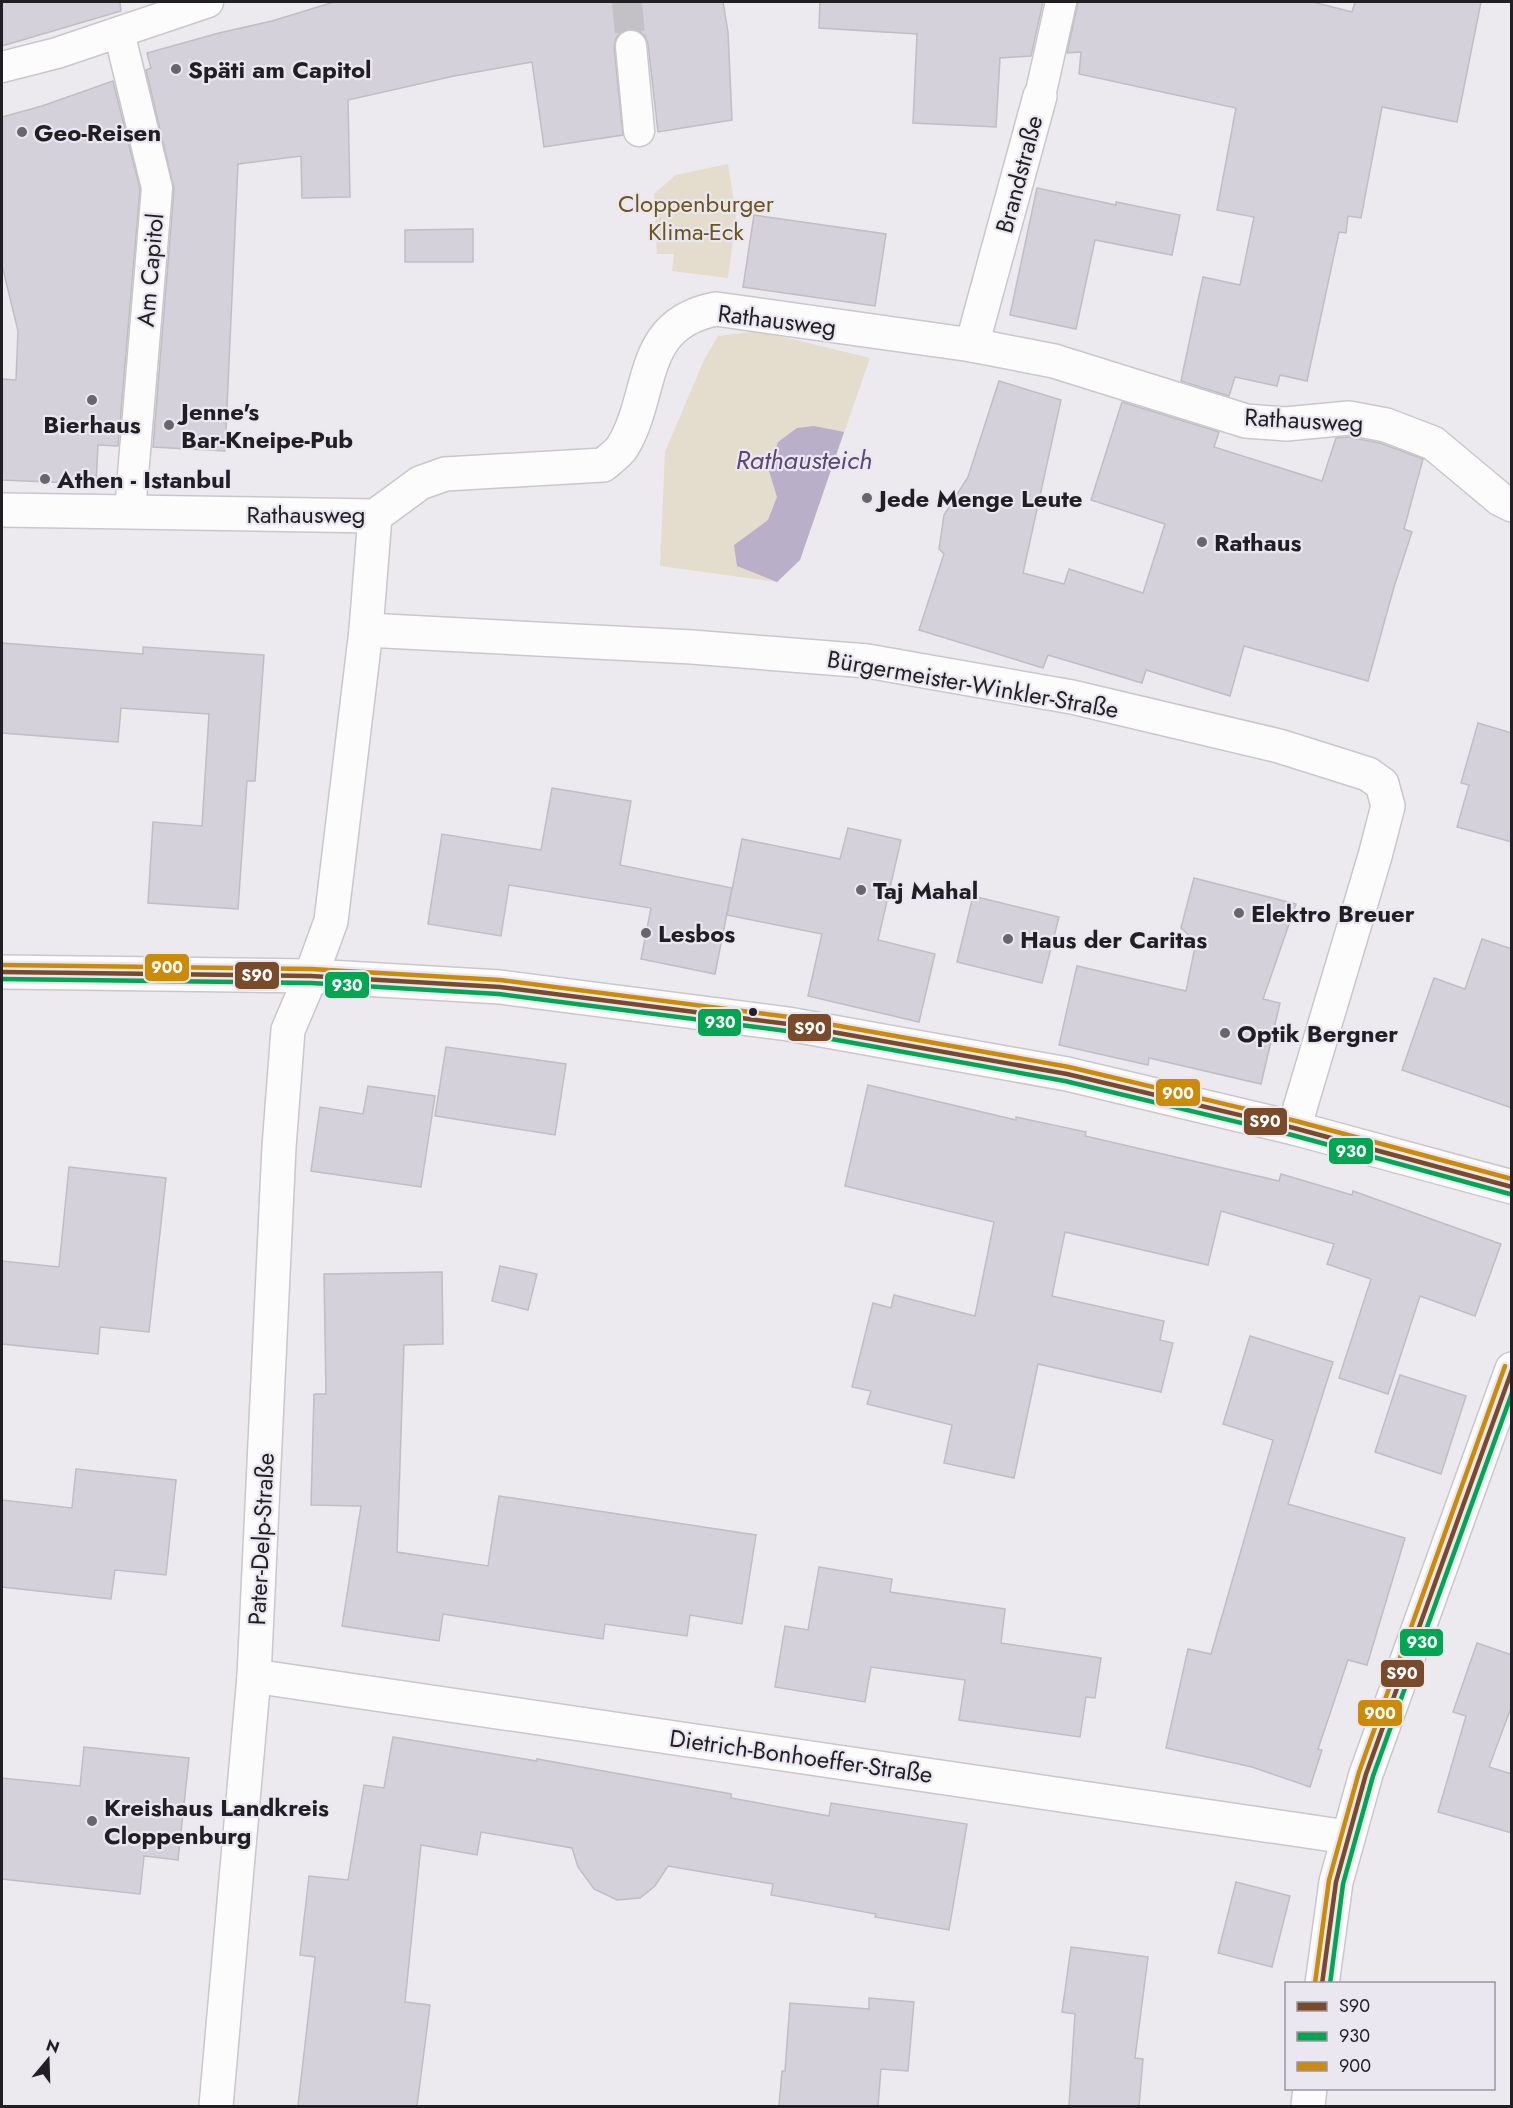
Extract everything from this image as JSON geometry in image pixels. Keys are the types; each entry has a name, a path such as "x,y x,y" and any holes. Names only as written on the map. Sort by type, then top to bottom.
{"street":[{"path":"2,67 57,53 208,2"},
{"name":"Brandstraße","path":"972,345 1040,96 1061,2"},
{"name":"Am Capitol","path":"119,32 157,188 130,512"},
{"path":"631,46 639,131"},
{"name":"Rathausweg","path":"2,510 375,516 420,483 446,474 603,465 623,448 658,345 681,321 696,313 716,309 972,345 1054,361 1246,421 1286,424 1348,418 1386,425 1433,443 1500,499 1512,505"},
{"path":"311,976 331,921 366,630 375,516"},
{"name":"Bürgermeister-Winkler-Straße","path":"366,630 692,647 867,661 1072,697 1279,746 1368,774 1382,784 1388,806 1384,826 1294,1128"},
{"path":"2,972 311,976 500,987 788,1024 1067,1074 1294,1128 1512,1187"},
{"name":"Pater-Delp-Straße","path":"216,2106 254,1676 279,1147 288,1030 311,976"},
{"path":"1322,1982 1336,1882 1366,1774 1512,1369"},
{"name":"Dietrich-Bonhoeffer-Straße","path":"254,1676 1347,1837"},
{"path":"1308,2106 1310,2090"}],"green space":[{"name":"Cloppenburger Klima-Eck","path":"728,164 736,216 728,278 672,271 674,254 657,254 654,194 676,175"},
{"path":"759,331 870,358 800,560 777,582 660,566 665,452 704,360 718,336"}],"water":[{"name":"Rathausteich","path":"814,426 844,432 800,560 777,582 737,566 734,545 768,520 777,497 769,471 778,442 797,428"}],"building":[{"path":"2,2 120,2 121,11 2,46"},
{"path":"334,2 723,2 728,32 732,120 658,132 648,44 645,36 639,31 630,29 621,32 616,38 614,47 623,135 544,147 532,62 454,76 348,100 350,197 302,198 301,156 238,164 225,451 153,447 174,189 146,70 151,68 147,53 272,21"},
{"path":"820,2 1043,2 1031,56 1000,58 996,127 913,123 917,34 819,28"},
{"path":"1078,2 1313,2 1352,12 1355,2 1481,2 1457,122 1382,107 1361,218 1348,216 1346,233 1339,232 1307,381 1280,375 1277,386 1235,377 1229,396 1181,381 1203,277 1240,285 1254,217 1217,210 1236,108 1079,74 1081,52 1067,53"},
{"path":"113,81 140,189 118,446 98,445 96,484 2,480 2,379 16,380 18,331 2,265 2,117 42,106"},
{"path":"1037,188 1116,205 1116,202 1180,215 1172,255 1095,240 1076,329 1010,315"},
{"path":"754,215 886,234 875,306 743,287"},
{"path":"473,229 473,262 405,262 405,230"},
{"path":"999,381 1061,400 1023,573 1064,584 1069,569 1143,593 1165,524 1091,500 1122,402 1219,432 1214,447 1322,481 1336,438 1348,437 1380,443 1423,459 1404,529 1412,532 1368,681 1244,646 1230,696 1146,670 1142,683 1048,655 1043,668 919,630 944,554 939,549 944,515 968,477"},
{"path":"2,643 143,654 143,647 264,655 255,781 247,781 238,909 148,903 153,822 202,826 209,714 121,708 118,742 2,733"},
{"path":"1478,723 1512,733 1512,842 1457,827 1469,785 1461,783"},
{"path":"552,788 631,801 620,865 732,888 715,974 641,959 651,908 509,885 501,936 428,924 442,834 541,850"},
{"name":"Taj Mahal","path":"848,828 901,840 878,940 935,954 919,1022 808,996 822,934 727,915 742,839 840,859"},
{"path":"1194,878 1296,904 1263,999 1280,1003 1261,1084 1149,1058 1148,1065 1059,1045 1077,966 1186,991 1196,942 1181,928"},
{"name":"Haus der Caritas","path":"973,896 1059,917 1042,983 957,962"},
{"path":"1482,939 1512,949 1512,1108 1402,1070 1434,978 1465,989"},
{"path":"446,1047 566,1064 555,1135 435,1116"},
{"path":"868,1085 1016,1120 1016,1117 1086,1132 1085,1136 1279,1181 1281,1174 1352,1195 1353,1191 1501,1244 1475,1316 1420,1296 1388,1394 1339,1378 1371,1279 1327,1264 1334,1244 1221,1211 1208,1265 1065,1232 1052,1296 1164,1321 1160,1340 1173,1343 1161,1392 1038,1364 1014,1478 944,1463 952,1425 867,1404 871,1391 852,1387 873,1303 891,1308 894,1295 975,1316 994,1222 845,1186"},
{"path":"368,1086 435,1096 421,1187 311,1171 320,1107 363,1114"},
{"path":"69,1167 166,1178 149,1332 100,1327 98,1354 2,1344 2,1261 59,1267"},
{"path":"500,1266 537,1274 528,1310 492,1301"},
{"path":"442,1272 443,1344 404,1345 397,1552 488,1566 499,1496 756,1535 742,1624 690,1615 687,1636 605,1624 603,1639 443,1614 439,1641 342,1626 361,1506 311,1505 314,1394 326,1394 324,1274"},
{"path":"1250,1336 1333,1362 1288,1504 1405,1538 1367,1665 1348,1660 1318,1749 1322,1750 1310,1787 1252,1767 1166,1748 1188,1649 1211,1654 1273,1440 1223,1424"},
{"path":"1400,1375 1466,1396 1441,1474 1375,1452"},
{"path":"76,1469 176,1480 166,1575 115,1570 111,1599 2,1587 2,1500 72,1508"},
{"path":"819,1567 892,1579 890,1592 1005,1609 1001,1643 1101,1658 1095,1698 1086,1697 1080,1737 959,1720 965,1680 871,1667 865,1702 775,1687 785,1626 808,1630"},
{"path":"1477,1643 1512,1655 1512,1705 1489,1767 1512,1774 1512,1833 1438,1812 1466,1716 1453,1712"},
{"path":"393,1737 537,1761 537,1759 731,1794 731,1798 829,1816 831,1803 967,1824 949,1930 771,1895 773,1884 668,1866 655,1886 640,1898 617,1900 594,1889 578,1867 572,1848 481,1832 477,1855 421,1845 405,2002 430,2005 417,2106 298,2106 315,1957 300,1955 309,1876 348,1880 364,1785 384,1788"},
{"name":"Kreishaus Landkreis Cloppenburg","path":"84,1747 189,1758 178,1860 144,1856 140,1894 2,1879 2,1778 80,1786"},
{"path":"1236,1882 1290,1896 1272,1967 1218,1953"},
{"path":"1071,1947 1148,1957 1135,2058 1143,2059 1139,2106 1069,2106 1075,2014 1062,2012"},
{"path":"869,1998 914,2002 908,2071 881,2069 878,2106 779,2106 782,2071 785,2071 790,2003 869,2009"}],"tunnel":[{"path":"627,2 631,46"}],"transit line":[{"name":"900","path":"2,965 311,969 500,980 789,1017 1069,1067 1296,1121 1512,1179"},
{"name":"S90","path":"2,972 311,976 500,987 788,1024 1067,1074 1294,1128 1512,1187"},
{"name":"930","path":"2,979 311,983 499,994 787,1031 1065,1081 1292,1135 1510,1194"},
{"name":"900","path":"1315,1982 1329,1880 1359,1772 1505,1366"},
{"name":"S90","path":"1322,1982 1336,1882 1366,1774 1512,1370"},
{"name":"930","path":"1330,1982 1343,1884 1373,1776 1512,1393"}],"place":[{"name":"Späti am Capitol","path":"176,69"},
{"name":"Geo-Reisen","path":"22,132"},
{"name":"Bierhaus","path":"92,400"},
{"name":"Jenne's Bar-Kneipe-Pub","path":"169,425"},
{"name":"Athen - Istanbul","path":"45,479"},
{"name":"Jede Menge Leute","path":"867,498"},
{"name":"Rathaus","path":"1202,542"},
{"name":"Taj Mahal","path":"861,890"},
{"name":"Elektro Breuer","path":"1239,913"},
{"name":"Lesbos","path":"646,933"},
{"name":"Haus der Caritas","path":"1008,939"},
{"name":"Optik Bergner","path":"1225,1033"},
{"name":"Kreishaus Landkreis Cloppenburg","path":"92,1821"}]}
